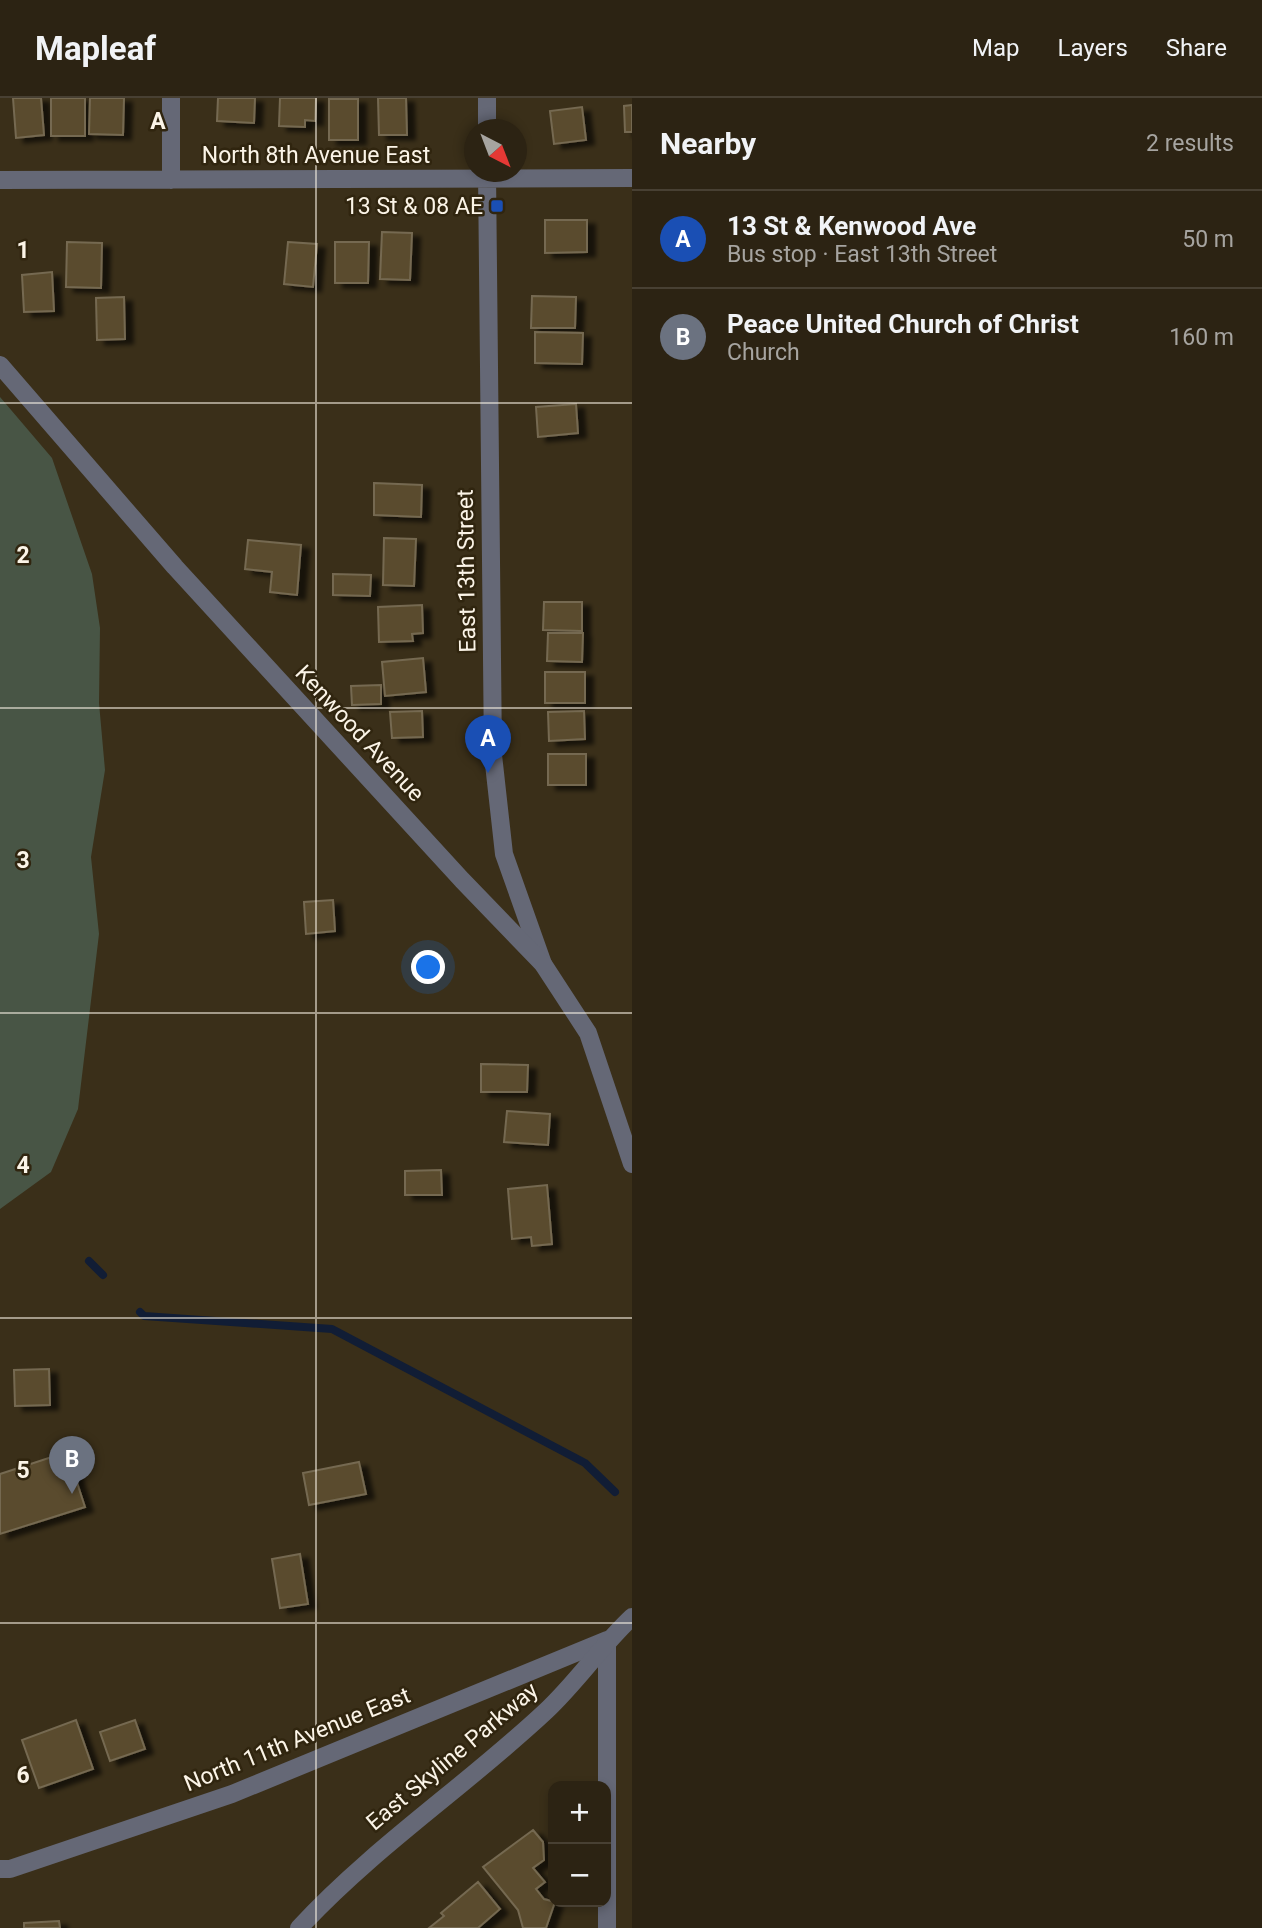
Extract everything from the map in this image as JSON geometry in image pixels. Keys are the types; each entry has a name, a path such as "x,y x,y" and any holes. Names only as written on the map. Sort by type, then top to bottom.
{"street":[{"path":"171,98 171,180"},
{"path":"487,98 487,119"},
{"name":"North 8th Avenue East","path":"0,180 464,175"},
{"name":"North 8th Avenue East","path":"527,176 632,178"},
{"name":"East 13th Street","path":"487,182 493,755 504,854 543,964"},
{"name":"Kenwood Avenue","path":"0,365 175,567 462,880 543,964 588,1032 632,1164"},
{"name":"East Skyline Parkway","path":"299,1928 337,1887 388,1842 547,1710 607,1640 632,1617"},
{"path":"607,1640 607,1928"},
{"name":"North 11th Avenue East","path":"0,1869 10,1869 232,1794 607,1640"}],"green space":[{"path":"0,397 52,458 92,574 100,628 99,703 105,770 91,857 99,934 78,1109 51,1172 0,1209"}],"building":[{"path":"13,98 41,98 44,135 16,138"},
{"path":"51,98 85,98 85,136 51,136"},
{"path":"90,98 124,98 123,135 89,134"},
{"path":"218,98 255,98 254,123 217,121"},
{"path":"280,98 316,98 315,121 305,120 305,127 279,126"},
{"path":"378,98 406,98 407,135 379,135"},
{"path":"329,99 358,99 358,140 329,140"},
{"path":"632,105 632,132 625,132 624,106"},
{"path":"582,107 586,140 554,144 550,111"},
{"path":"545,220 587,220 587,252 545,253"},
{"path":"382,232 412,233 410,280 380,279"},
{"path":"67,242 102,243 101,288 66,287"},
{"path":"288,242 317,244 313,287 284,284"},
{"path":"335,242 369,242 368,283 335,283"},
{"path":"52,272 54,311 24,312 22,275"},
{"path":"532,296 576,297 575,328 531,328"},
{"path":"124,297 125,339 97,340 96,298"},
{"path":"535,332 583,333 582,364 535,363"},
{"path":"576,404 578,433 538,437 536,407"},
{"path":"374,483 422,485 421,517 374,515"},
{"path":"384,538 416,539 414,586 383,585"},
{"path":"248,540 301,545 297,595 270,592 272,572 245,569"},
{"path":"333,574 371,575 370,596 333,595"},
{"path":"544,602 582,602 582,631 543,630"},
{"path":"422,605 423,633 412,634 413,641 379,642 378,607"},
{"path":"548,633 583,633 582,662 547,661"},
{"path":"423,658 426,692 385,696 382,662"},
{"path":"545,672 585,672 585,703 545,703"},
{"path":"381,685 381,704 352,705 351,686"},
{"path":"422,711 423,737 392,738 390,712"},
{"path":"584,711 585,739 549,741 548,712"},
{"path":"548,754 586,754 586,785 548,785"},
{"path":"333,900 335,931 306,934 304,902"},
{"path":"481,1064 528,1065 527,1092 481,1092"},
{"path":"507,1111 550,1114 548,1145 504,1142"},
{"path":"441,1170 442,1195 405,1195 405,1171"},
{"path":"547,1185 552,1244 532,1246 531,1237 512,1239 508,1189"},
{"path":"49,1369 50,1405 15,1406 14,1370"},
{"path":"67,1452 85,1507 0,1534 0,1474"},
{"path":"359,1462 366,1494 309,1505 303,1473"},
{"path":"300,1554 308,1604 280,1608 272,1559"},
{"path":"76,1720 93,1769 39,1788 22,1740"},
{"path":"135,1720 145,1749 110,1761 100,1732"},
{"path":"533,1830 543,1842 544,1860 533,1868 545,1882 536,1889 548,1900 548,1907 553,1907 546,1928 523,1928 518,1910 483,1867"},
{"path":"478,1882 500,1909 478,1928 429,1928 444,1916 441,1913"},
{"path":"59,1921 60,1928 24,1928 24,1923"}],"waterway":[{"path":"89,1261 103,1275"},
{"path":"140,1312 144,1316 332,1329 585,1463 615,1492"}],"place":[{"name":"13 St & 08 AE","path":"497,206"},
{"name":"13 St & Kenwood Ave","path":"488,773"},
{"name":"Peace United Church of Christ","path":"72,1494"}]}
